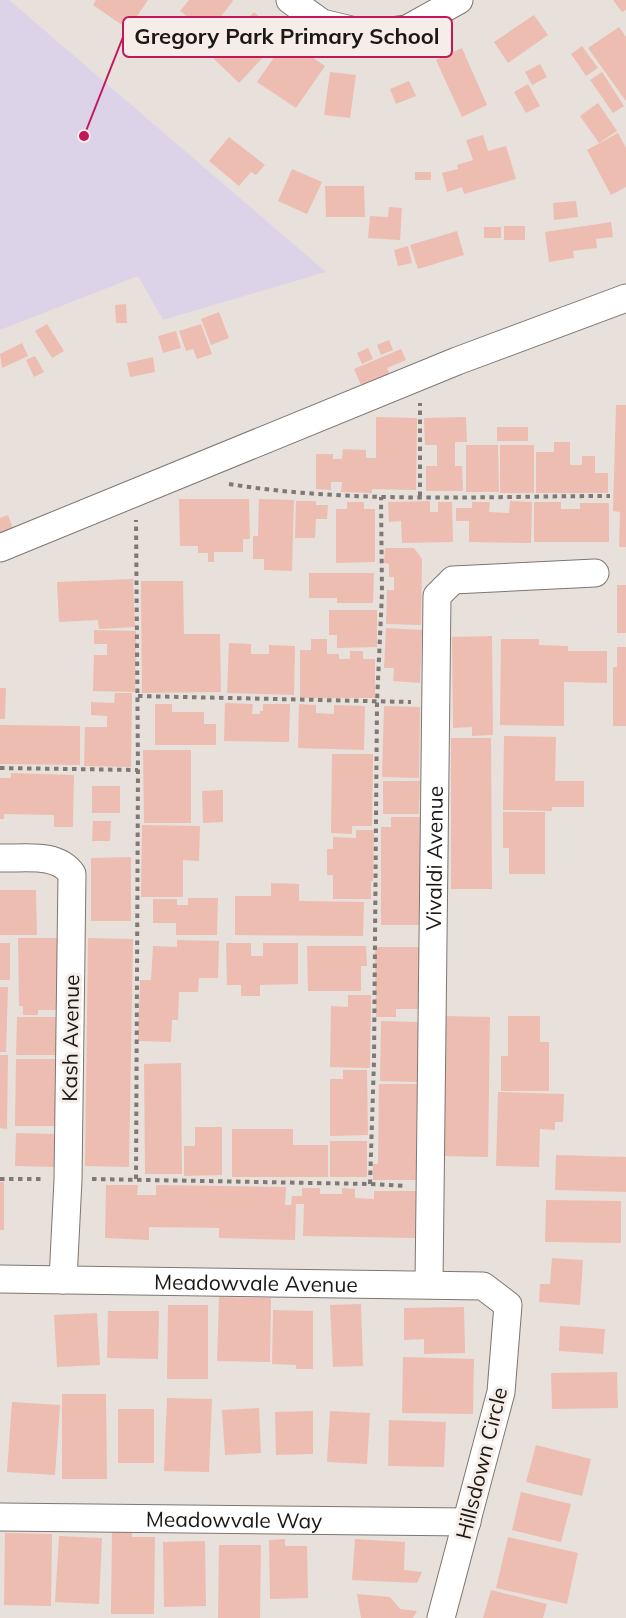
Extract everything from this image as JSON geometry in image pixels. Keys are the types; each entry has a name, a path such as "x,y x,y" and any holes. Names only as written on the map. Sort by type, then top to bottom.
{"street":[{"path":"290,0 322,23 368,34 407,29 459,0"},
{"path":"0,548 421,376 626,298"},
{"name":"Vivaldi Avenue","path":"429,1284 437,596 453,580 595,573"},
{"name":"Kash Avenue","path":"0,858 55,859 66,865 72,874 68,1180 63,1280"},
{"name":"Meadowvale Avenue","path":"0,1279 483,1286 507,1305"},
{"name":"Hillsdown Circle","path":"441,1618 501,1392 507,1305"},
{"name":"Meadowvale Way","path":"0,1517 467,1522"}],"path":[{"path":"420,496 421,376"},
{"path":"224,483 271,490 381,497 610,496"},
{"path":"136,492 138,696 136,1179"},
{"path":"370,1184 374,1061 377,702 382,593 381,497"},
{"path":"138,696 435,703"},
{"path":"0,768 138,770"},
{"path":"0,1179 136,1179 370,1184 430,1188"}],"shaded area":[{"path":"0,0 9,0 326,272 163,320 138,276 0,330"}],"building":[{"path":"96,0 148,0 128,29 93,5"},
{"path":"189,0 233,1 208,33 180,11"},
{"path":"613,0 626,0 626,10 622,12"},
{"path":"254,12 281,38 239,83 212,57"},
{"path":"534,15 548,35 508,63 494,42"},
{"path":"619,27 626,37 626,101 588,48"},
{"path":"286,40 325,66 296,108 257,82"},
{"path":"582,46 598,68 586,76 571,54"},
{"path":"462,48 487,105 462,117 436,60"},
{"path":"540,64 547,77 532,85 525,72"},
{"path":"330,72 356,75 350,118 324,115"},
{"path":"602,72 624,106 613,113 590,80"},
{"path":"409,81 416,96 396,104 390,89"},
{"path":"528,84 540,106 526,113 514,92"},
{"path":"598,103 617,131 599,143 580,116"},
{"path":"618,133 626,148 626,187 611,195 587,150"},
{"path":"483,135 488,151 506,146 516,179 464,194 462,187 447,192 442,173 458,169 457,165 473,160 466,140"},
{"path":"229,137 265,165 256,175 251,172 239,186 209,161"},
{"path":"292,169 322,182 307,214 278,201"},
{"path":"415,172 431,172 431,180 415,180"},
{"path":"325,186 364,186 365,217 326,217"},
{"path":"576,201 578,217 554,220 553,203"},
{"path":"389,207 402,208 400,240 368,238 370,216 388,217"},
{"path":"611,222 613,237 596,239 597,248 573,251 574,258 549,262 545,232"},
{"path":"504,226 525,226 525,240 504,240"},
{"path":"484,227 501,227 501,238 484,238"},
{"path":"457,231 464,255 418,269 410,245"},
{"path":"408,246 412,263 398,266 394,250"},
{"path":"126,304 127,323 116,323 115,305"},
{"path":"219,312 229,338 211,345 201,319"},
{"path":"47,324 64,351 52,358 35,331"},
{"path":"201,324 212,354 197,359 193,349 186,351 179,331"},
{"path":"176,331 181,348 163,353 158,336"},
{"path":"389,340 393,350 381,355 377,345"},
{"path":"22,343 28,356 2,368 0,354"},
{"path":"368,348 373,359 362,364 357,353"},
{"path":"401,349 406,360 387,368 390,375 362,387 354,369"},
{"path":"35,356 44,372 34,377 26,360"},
{"path":"153,357 155,372 130,377 127,363"},
{"path":"616,405 626,405 626,547 619,547 620,512 613,511"},
{"path":"376,417 417,418 416,490 372,489 372,493 341,492 342,482 331,482 331,490 316,489 316,454 333,454 333,459 342,459 343,449 366,450 366,458 376,458"},
{"path":"466,417 467,442 455,442 455,466 462,466 463,491 426,491 426,466 437,466 437,445 425,445 424,418"},
{"path":"497,427 528,427 528,441 497,441"},
{"path":"554,442 570,442 570,465 582,465 582,456 595,456 595,473 608,473 608,493 536,493 536,452 554,452"},
{"path":"466,445 498,445 499,492 466,492"},
{"path":"500,445 534,445 534,493 500,493"},
{"path":"179,499 249,499 250,539 243,539 243,552 214,552 214,562 208,562 208,553 198,553 198,546 180,546"},
{"path":"259,499 294,500 292,571 264,570 264,559 253,559 253,536 258,536"},
{"path":"296,501 316,501 316,505 328,505 327,519 316,519 315,538 295,538"},
{"path":"430,501 430,512 438,512 438,502 452,502 453,542 402,543 401,521 389,522 388,502"},
{"path":"510,501 532,502 531,543 469,542 469,521 456,521 456,508 472,508 472,502 490,502 489,512 509,513"},
{"path":"347,502 364,502 364,509 375,509 375,562 336,563 336,509 347,509"},
{"path":"534,502 561,502 561,509 580,509 580,503 609,503 609,542 534,542"},
{"path":"8,515 15,534 0,540 0,518"},
{"path":"385,548 414,548 422,559 421,625 386,624 387,590 394,590 394,577 389,577 389,564 384,563"},
{"path":"309,573 374,573 373,603 337,603 337,598 309,598"},
{"path":"133,579 135,627 99,629 98,620 59,622 57,582"},
{"path":"141,581 183,581 184,634 220,634 221,692 142,693"},
{"path":"617,585 626,585 626,633 617,633"},
{"path":"329,610 377,610 377,647 337,648 337,635 329,635"},
{"path":"386,628 422,630 420,683 393,681 394,668 384,668"},
{"path":"94,630 136,631 135,692 93,691 94,655 107,655 107,644 94,644"},
{"path":"492,636 493,735 472,736 472,727 453,728 452,637"},
{"path":"311,639 327,639 327,654 339,654 339,659 350,659 350,651 363,651 363,659 375,659 375,698 300,698 300,650 311,650"},
{"path":"501,639 539,639 539,645 568,646 568,651 607,651 607,683 564,682 564,726 500,725"},
{"path":"229,643 251,644 251,654 269,654 269,645 295,646 294,695 227,693"},
{"path":"617,647 626,647 626,726 613,726 613,667 617,667"},
{"path":"0,688 6,688 5,719 0,719"},
{"path":"115,693 132,693 131,767 84,766 85,727 107,727 107,716 91,715 91,702 114,703"},
{"path":"225,703 253,704 252,714 260,714 260,711 263,711 263,704 290,704 289,742 224,741"},
{"path":"155,704 172,704 172,712 204,712 204,724 216,724 216,745 155,745"},
{"path":"299,704 316,705 316,713 334,714 334,705 365,706 364,750 298,748"},
{"path":"384,706 420,707 419,778 382,777"},
{"path":"0,725 80,726 80,765 0,764"},
{"path":"504,736 556,737 555,781 584,781 584,807 552,807 552,811 503,810"},
{"path":"451,738 491,738 492,889 451,889"},
{"path":"143,750 191,750 191,823 144,823"},
{"path":"332,754 373,754 372,826 352,826 352,834 331,833"},
{"path":"11,773 74,775 73,827 54,827 54,815 4,814 4,819 0,819 0,778 11,778"},
{"path":"383,781 420,781 419,814 383,814"},
{"path":"92,786 120,786 120,813 92,813"},
{"path":"223,790 223,822 203,823 202,791"},
{"path":"503,812 545,812 545,874 509,874 509,848 503,848"},
{"path":"391,817 420,817 420,925 381,925 381,827 391,827"},
{"path":"93,821 111,821 110,841 92,841"},
{"path":"142,825 200,826 199,861 183,860 183,897 141,897"},
{"path":"356,830 374,830 371,899 333,899 333,875 327,875 327,849 333,849 333,837 356,838"},
{"path":"131,857 131,921 91,921 91,858"},
{"path":"271,883 299,884 299,901 364,902 363,936 235,935 235,896 271,896"},
{"path":"0,890 36,890 37,935 0,935"},
{"path":"188,898 218,898 217,935 176,935 176,923 153,923 153,899 177,899 177,905 188,905"},
{"path":"18,938 58,938 59,1010 38,1010 38,1015 23,1015 23,1006 19,1006"},
{"path":"88,938 133,939 129,1167 85,1166"},
{"path":"177,940 219,941 218,978 199,978 198,992 179,992 178,1020 172,1020 171,1042 138,1041 140,980 151,980 153,946 177,947"},
{"path":"0,943 10,943 10,980 0,980"},
{"path":"226,943 251,943 251,956 263,956 263,943 298,943 298,984 260,985 260,996 241,996 241,985 227,985"},
{"path":"307,946 366,946 367,966 361,966 361,991 308,991"},
{"path":"375,947 419,947 420,1009 396,1009 396,1017 376,1017"},
{"path":"0,987 8,987 6,1052 0,1052"},
{"path":"348,995 371,995 370,1068 330,1067 331,1006 348,1007"},
{"path":"446,1016 490,1017 488,1157 443,1156"},
{"path":"508,1016 540,1016 540,1042 549,1042 549,1091 501,1091 501,1056 508,1056"},
{"path":"17,1017 59,1017 59,1055 16,1055"},
{"path":"381,1021 418,1022 417,1082 380,1081"},
{"path":"0,1055 8,1055 7,1129 0,1128"},
{"path":"16,1059 58,1059 57,1126 15,1126"},
{"path":"181,1063 182,1174 145,1174 144,1064"},
{"path":"343,1070 367,1070 368,1135 330,1136 330,1079 343,1079"},
{"path":"379,1084 417,1084 416,1180 373,1180 373,1164 378,1164"},
{"path":"498,1092 564,1094 563,1122 555,1122 555,1130 540,1129 539,1167 496,1166"},
{"path":"195,1127 222,1127 222,1175 184,1176 184,1146 195,1146"},
{"path":"232,1129 293,1129 293,1145 328,1145 328,1177 232,1177"},
{"path":"16,1133 55,1134 54,1167 15,1166"},
{"path":"330,1141 367,1141 367,1177 330,1177"},
{"path":"556,1155 626,1157 626,1192 555,1190"},
{"path":"0,1182 4,1182 4,1230 0,1230"},
{"path":"106,1185 138,1185 137,1195 156,1195 156,1185 286,1187 285,1205 291,1205 292,1196 302,1196 302,1188 320,1188 320,1194 342,1194 342,1188 355,1189 355,1198 374,1199 374,1191 416,1191 415,1238 303,1236 304,1204 296,1204 295,1240 219,1238 219,1228 149,1227 149,1240 105,1238"},
{"path":"546,1200 621,1201 621,1243 545,1242"},
{"path":"552,1258 583,1260 580,1305 539,1302 540,1284 550,1284"},
{"path":"219,1297 271,1298 270,1362 217,1361"},
{"path":"361,1304 363,1366 333,1367 330,1305"},
{"path":"168,1305 208,1305 208,1379 167,1379"},
{"path":"464,1307 465,1353 424,1354 424,1339 404,1340 404,1308"},
{"path":"273,1310 313,1311 313,1369 296,1369 296,1365 272,1364"},
{"path":"108,1311 159,1311 158,1359 107,1358"},
{"path":"97,1313 100,1365 57,1367 54,1315"},
{"path":"560,1326 605,1329 603,1354 559,1351"},
{"path":"403,1357 474,1359 473,1414 402,1413"},
{"path":"617,1372 618,1408 552,1409 551,1373"},
{"path":"62,1394 106,1394 107,1479 62,1479"},
{"path":"167,1398 212,1399 209,1472 164,1471"},
{"path":"12,1402 60,1405 55,1475 7,1472"},
{"path":"259,1408 261,1453 225,1455 222,1410"},
{"path":"118,1409 154,1409 154,1463 118,1463"},
{"path":"313,1411 313,1454 276,1455 275,1412"},
{"path":"330,1411 370,1413 367,1464 327,1462"},
{"path":"389,1420 446,1422 444,1467 388,1466"},
{"path":"536,1445 591,1459 582,1496 526,1482"},
{"path":"521,1492 571,1504 561,1542 512,1530"},
{"path":"112,1530 132,1530 132,1537 155,1537 154,1614 111,1614"},
{"path":"5,1533 52,1534 51,1606 4,1605"},
{"path":"59,1536 102,1538 99,1604 55,1602"},
{"path":"508,1537 578,1553 567,1604 496,1588"},
{"path":"285,1539 285,1546 307,1546 308,1598 270,1599 269,1540"},
{"path":"355,1539 405,1542 404,1570 422,1572 417,1583 352,1580"},
{"path":"205,1541 206,1606 164,1607 163,1542"},
{"path":"219,1545 261,1545 260,1618 218,1618"},
{"path":"491,1590 547,1604 543,1618 483,1618"},
{"path":"357,1594 390,1597 400,1609 417,1611 413,1618 361,1618"}],"place":[{"name":"Gregory Park Primary School","path":"84,136"}]}
